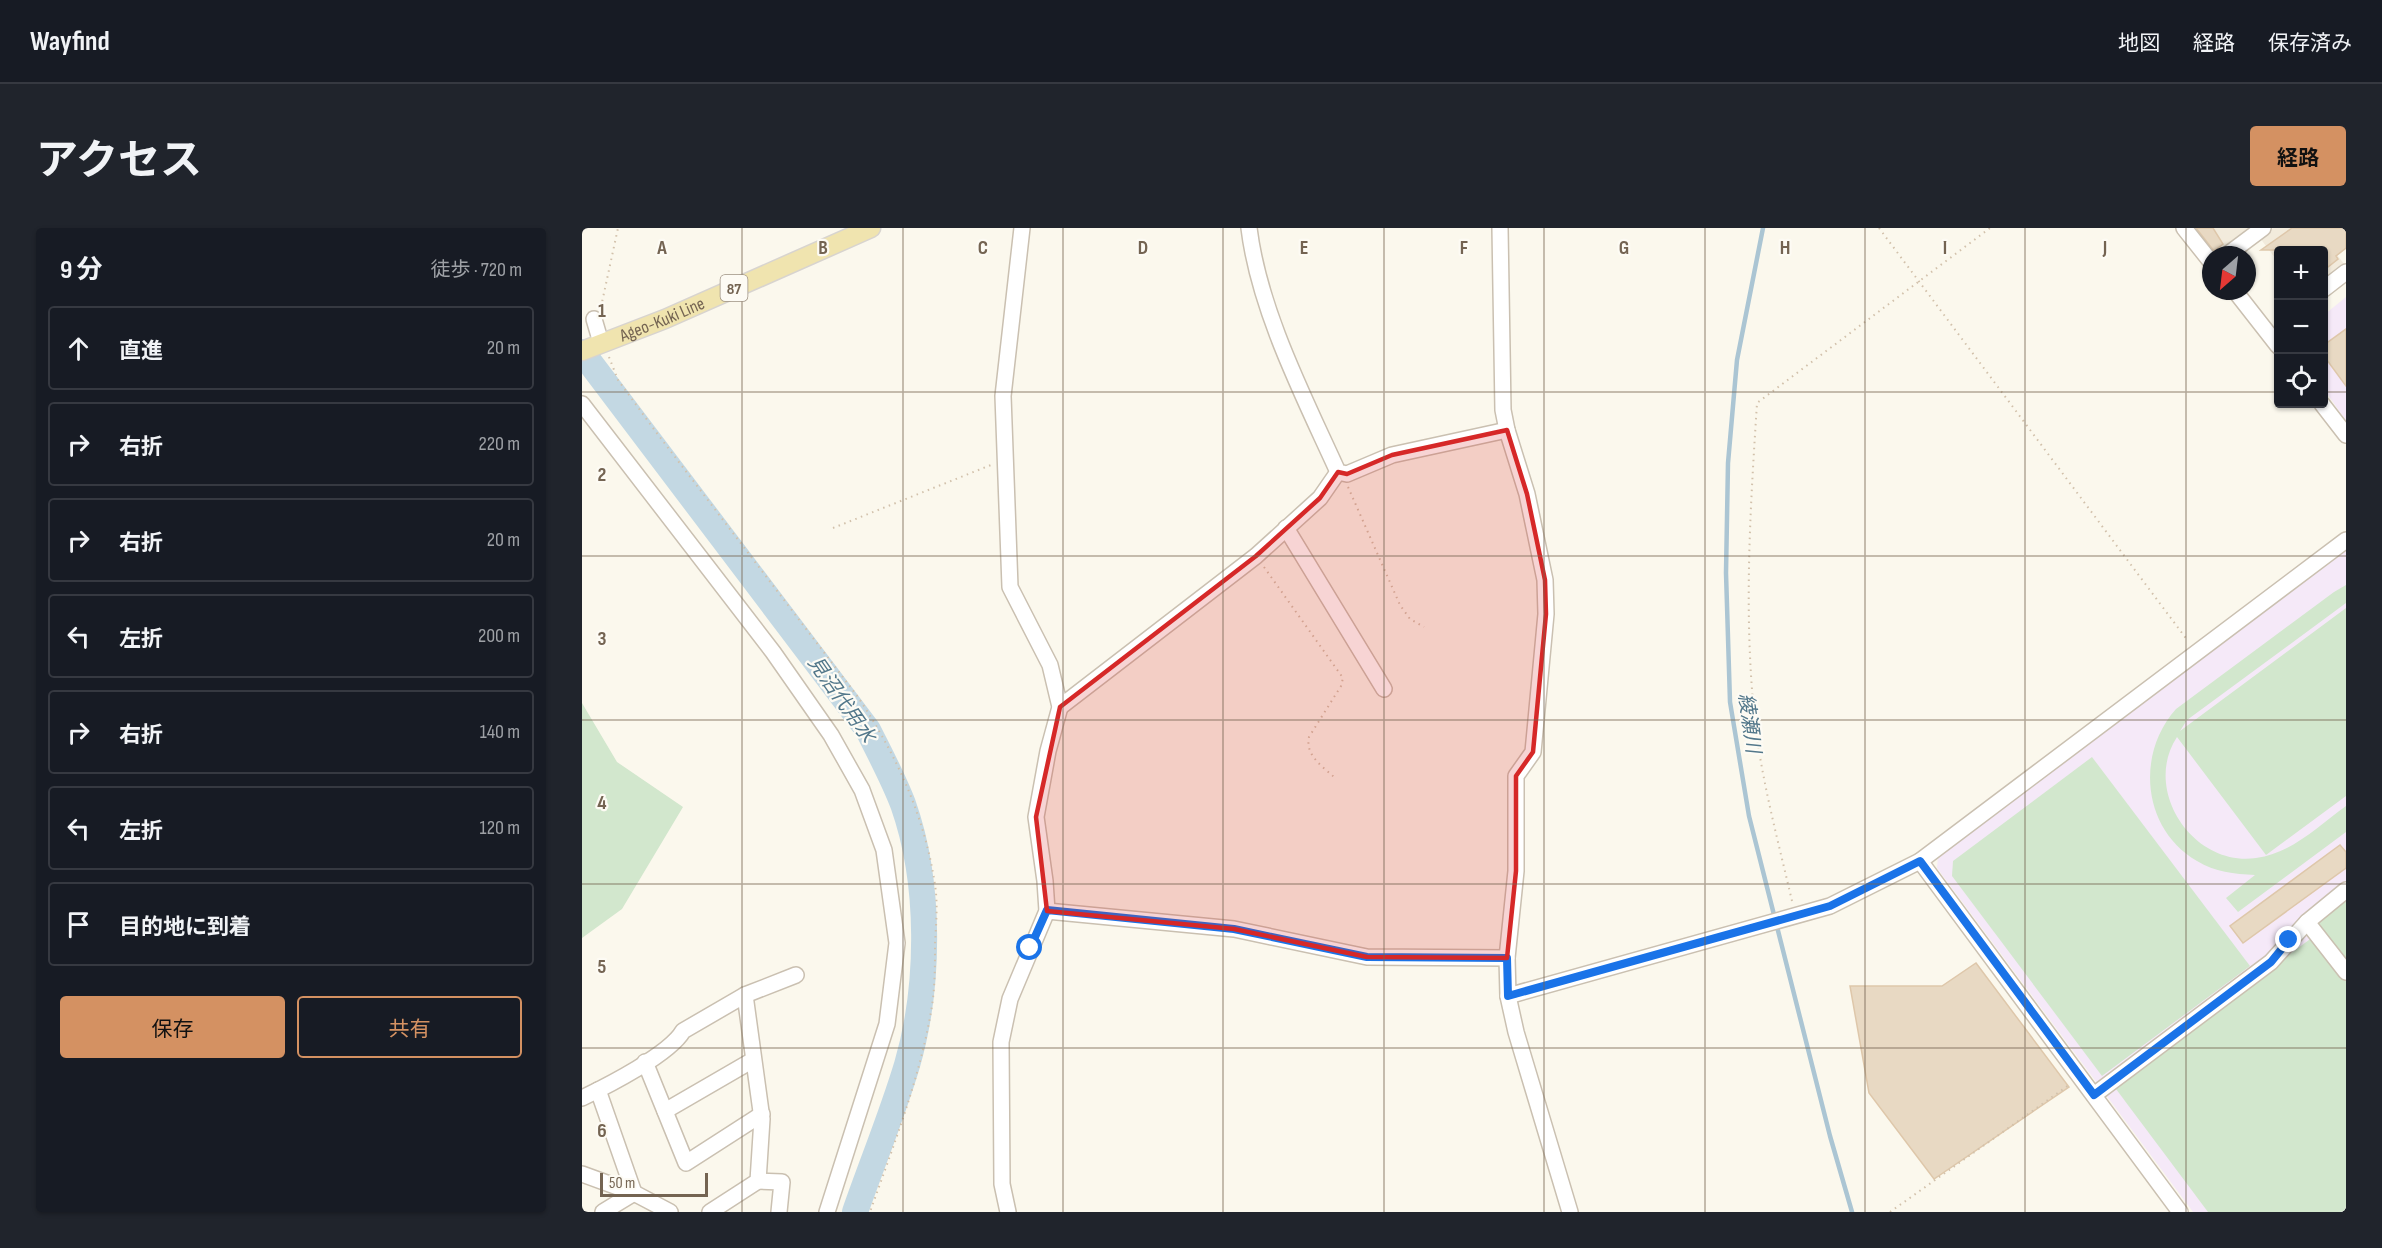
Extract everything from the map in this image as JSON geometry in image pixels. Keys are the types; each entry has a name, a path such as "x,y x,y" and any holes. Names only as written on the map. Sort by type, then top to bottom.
{"main road":[{"name":"Ageo-Kuki Line","path":"593,346 665,319 871,228"}],"street":[{"path":"1008,1212 1002,1184 1002,1042 1011,999 1047,910 1046,881 1035,817 1048,750 1060,707 1050,665 1010,587 1003,396 1022,228"},
{"path":"1249,228 1251,249 1268,307 1310,411 1342,473"},
{"path":"1500,228 1503,410 1527,494 1545,580 1546,614 1533,752 1516,777 1516,871 1507,958 1508,996 1516,1032 1570,1212"},
{"path":"2184,228 2202,251"},
{"path":"2239,246 2263,228"},
{"path":"2328,286 2346,272"},
{"path":"2244,300 2273,328"},
{"path":"593,346 594,319"},
{"path":"582,404 773,652 831,735 862,790 884,850 897,942 887,1024 827,1212"},
{"path":"2325,408 2346,435"},
{"path":"1060,707 1256,556 1320,498 1342,473 1392,455 1507,430"},
{"path":"1286,528 1384,689"},
{"path":"1508,996 1788,920 1796,915 1830,906 1920,861 2346,540"},
{"path":"1920,861 2180,1212"},
{"path":"2094,1095 2271,962 2307,922 2346,890"},
{"path":"1047,910 1234,929 1367,957 1507,958"},
{"path":"2307,922 2346,972"},
{"path":"582,1098 645,1062 678,1040 683,1031 745,995 796,975"},
{"path":"745,995 762,1114 758,1181"},
{"path":"665,1111 753,1060"},
{"path":"645,1062 686,1163 762,1114"},
{"path":"598,1090 634,1193"},
{"path":"582,1174 634,1193 670,1212"},
{"path":"710,1212 758,1181 782,1182 779,1212"},
{"path":"603,1212 634,1193"}],"path":[{"path":"594,319 600,314 618,228"},
{"path":"1879,228 2195,652"},
{"path":"1796,915 1760,760 1750,651 1748,546 1757,403 1990,228"},
{"path":"833,528 1004,460"},
{"path":"1342,473 1400,605 1410,620 1424,627"},
{"path":"1256,556 1343,678 1341,686 1308,737 1307,745 1311,755 1334,777"},
{"path":"1890,1212 2080,1077"}],"highlighted area":[{"path":"1507,430 1527,494 1545,580 1546,614 1533,752 1516,776 1516,871 1507,958 1367,957 1234,929 1047,911 1036,817 1060,707 1256,556 1320,498 1338,472 1347,474 1392,455"}],"shaded area":[{"path":"2195,228 2251,228 2226,246 2209,246"},
{"path":"2273,228 2317,228 2344,264 2328,276 2328,246 2274,246 2274,257 2260,238"},
{"path":"2346,297 2346,421 2328,395 2328,312"},
{"path":"2346,551 2346,1212 2193,1212 1937,868 1938,856"}],"green space":[{"path":"2346,585 2346,603 2187,720 2180,731 2346,608 2346,796 2266,855 2177,737 2168,758 2166,780 2170,801 2180,821 2194,838 2212,850 2233,858 2256,858 2281,851 2304,838 2346,806 2346,832 2238,912 2226,898 2255,875 2225,872 2204,865 2179,847 2165,831 2156,811 2151,791 2150,769 2154,748 2163,727 2176,709"},
{"path":"582,703 617,762 683,807 622,909 582,938"},
{"path":"2092,757 2250,966 2102,1076 1952,876 1953,861"},
{"path":"2346,893 2346,960 2314,917"},
{"path":"2313,937 2346,981 2346,1212 2208,1212 2113,1085"}],"building":[{"path":"2196,228 2213,228 2223,244 2210,246"},
{"path":"2292,228 2346,228 2346,248 2328,267 2328,246 2274,246 2274,250 2261,250"},
{"path":"2346,329 2346,386 2328,361 2328,342"},
{"path":"2340,845 2346,852 2346,868 2243,943 2230,926"},
{"path":"1976,963 2069,1087 1934,1179 1869,1093 1850,986 1942,986"}],"waterway":[{"name":"綾瀬川","path":"1763,228 1737,360 1728,463 1726,573 1730,702 1749,816 1830,1136 1852,1212"},
{"name":"見沼代用水","path":"582,352 868,730 903,804 919,867 923,900 923,969 920,1002 907,1065 855,1212"}],"route":[{"path":"1030,948 1047,910 1234,929 1367,957 1507,958 1508,996 1788,920 1796,915 1830,906 1920,861 2094,1095 2271,962 2289,940"}]}
